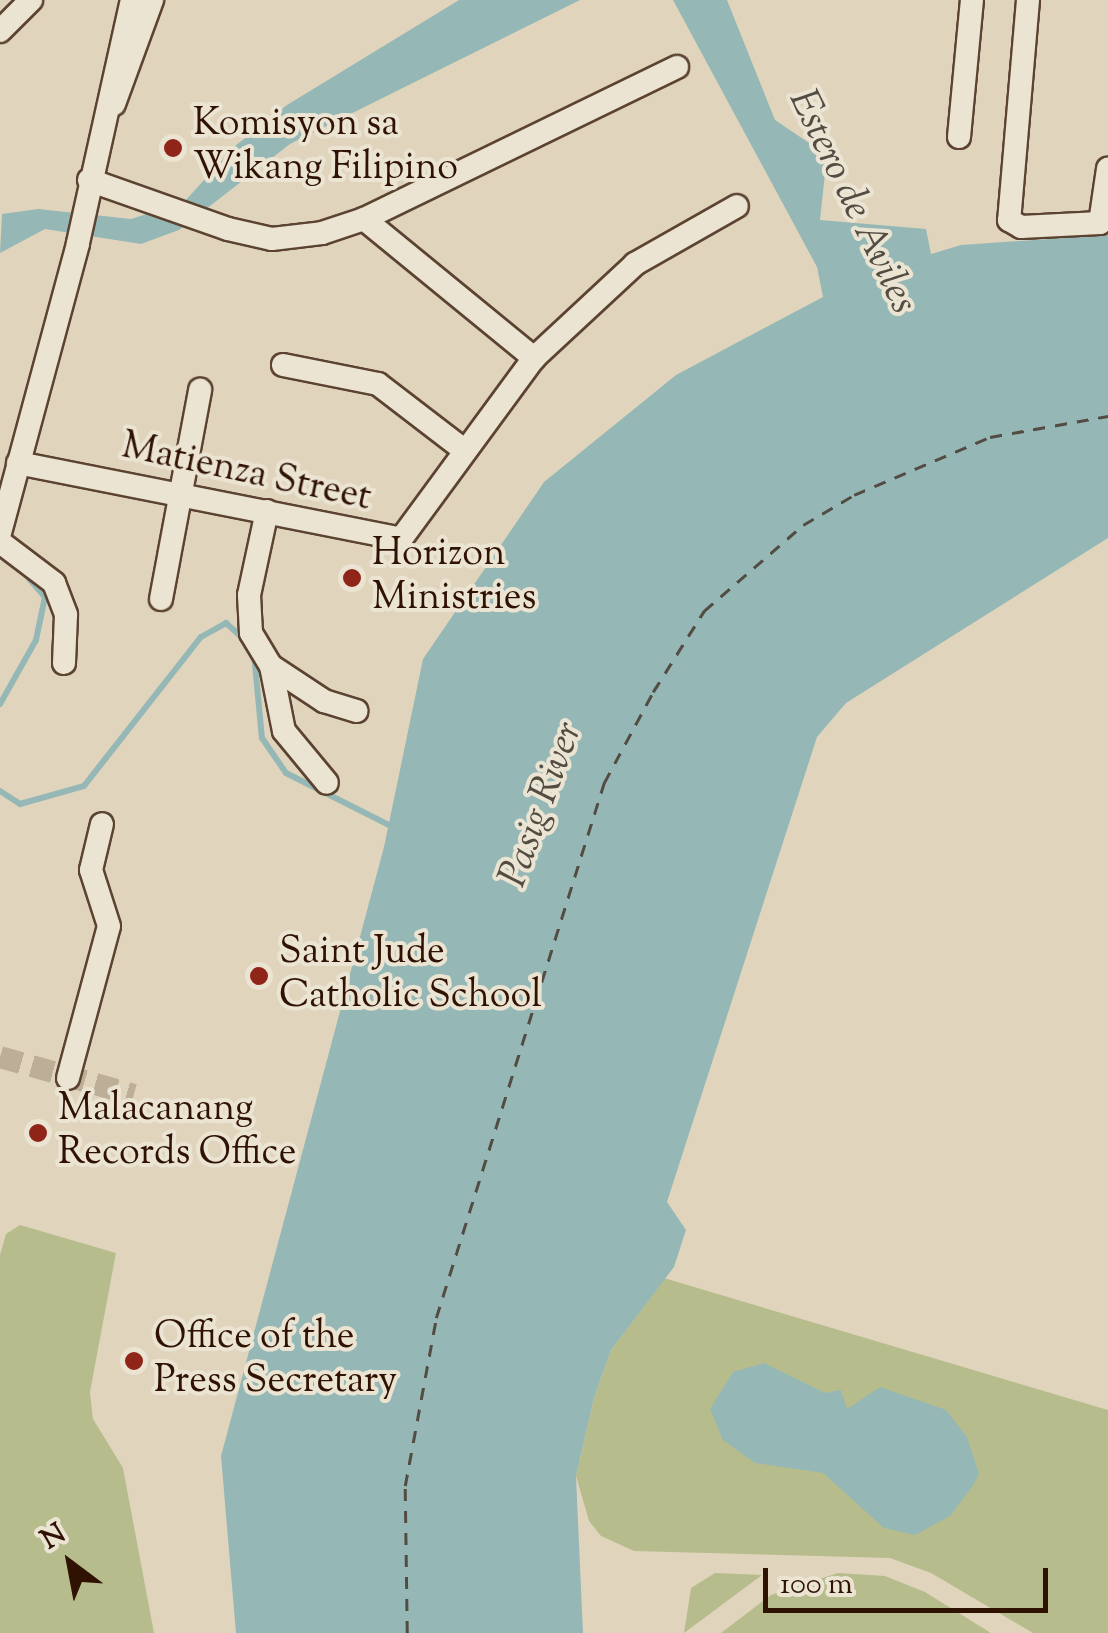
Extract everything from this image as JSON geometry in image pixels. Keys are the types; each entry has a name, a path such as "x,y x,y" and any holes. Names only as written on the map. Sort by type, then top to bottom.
{"street":[{"path":"0,31 31,0"},
{"path":"0,533 78,244 88,184 132,0"},
{"path":"105,120 128,79 152,0"},
{"path":"959,137 972,0"},
{"path":"1028,0 1009,220 1020,227 1100,223 1108,169"},
{"path":"88,184 169,204 203,221 272,239 364,220 677,67"},
{"name":"Matienza Street","path":"0,439 21,454 401,539 534,358 634,264 736,206"},
{"path":"364,220 534,358"},
{"path":"282,365 378,384 464,450"},
{"path":"161,599 200,390"},
{"path":"266,511 248,611 270,666 284,731 327,783"},
{"path":"0,542 54,583 66,615 64,663"},
{"path":"270,666 324,700 356,712"},
{"path":"68,1078 110,926 91,870 102,824"}],"green space":[{"path":"20,1225 116,1253 90,1392 93,1419 123,1468 154,1633 0,1633 0,1255 6,1234"},
{"path":"664,1278 1108,1410 1108,1633 1033,1633 931,1573 890,1558 634,1551 601,1536 589,1521 576,1476 594,1398 611,1350"},
{"path":"715,1573 762,1575 684,1633 691,1588"},
{"path":"838,1573 885,1576 925,1592 991,1633 721,1633 771,1595"}],"water":[{"path":"459,0 580,0 290,144 179,230 141,244 45,229 0,253 2,214 38,209 131,219 184,202 235,146 287,105"},
{"name":"Pasig River","path":"673,0 727,0 775,120 827,155 820,220 926,229 931,254 961,245 1108,235 1108,538 846,703 817,737 667,1202 686,1230 674,1267 611,1350 594,1398 576,1476 583,1633 236,1633 221,1456 384,847 423,659 544,482 676,375 823,297 817,267"},
{"path":"764,1363 825,1393 841,1390 847,1409 880,1387 946,1410 967,1437 979,1474 972,1487 950,1516 915,1535 884,1528 823,1473 755,1463 723,1440 710,1409 733,1372"}],"waterway":[{"path":"0,704 36,640 45,597 23,572"},
{"path":"0,791 20,804 84,786 201,637 226,623 245,640"},
{"path":"254,654 262,738 286,773 393,827"}],"ferry route":[{"path":"407,1633 405,1486 436,1318 604,783 653,692 704,611 803,525 854,495 990,437 1108,416"}],"tunnel":[{"path":"0,1057 134,1095"}],"place":[{"name":"Komisyon sa Wikang Filipino","path":"173,148"},
{"name":"Horizon Ministries","path":"352,578"},
{"name":"Saint Jude Catholic School","path":"259,976"},
{"name":"Malacanang Records Office","path":"38,1133"},
{"name":"Office of the Press Secretary","path":"134,1361"}],"water label":[{"name":"Estero de Aviles","path":"851,202"}]}
